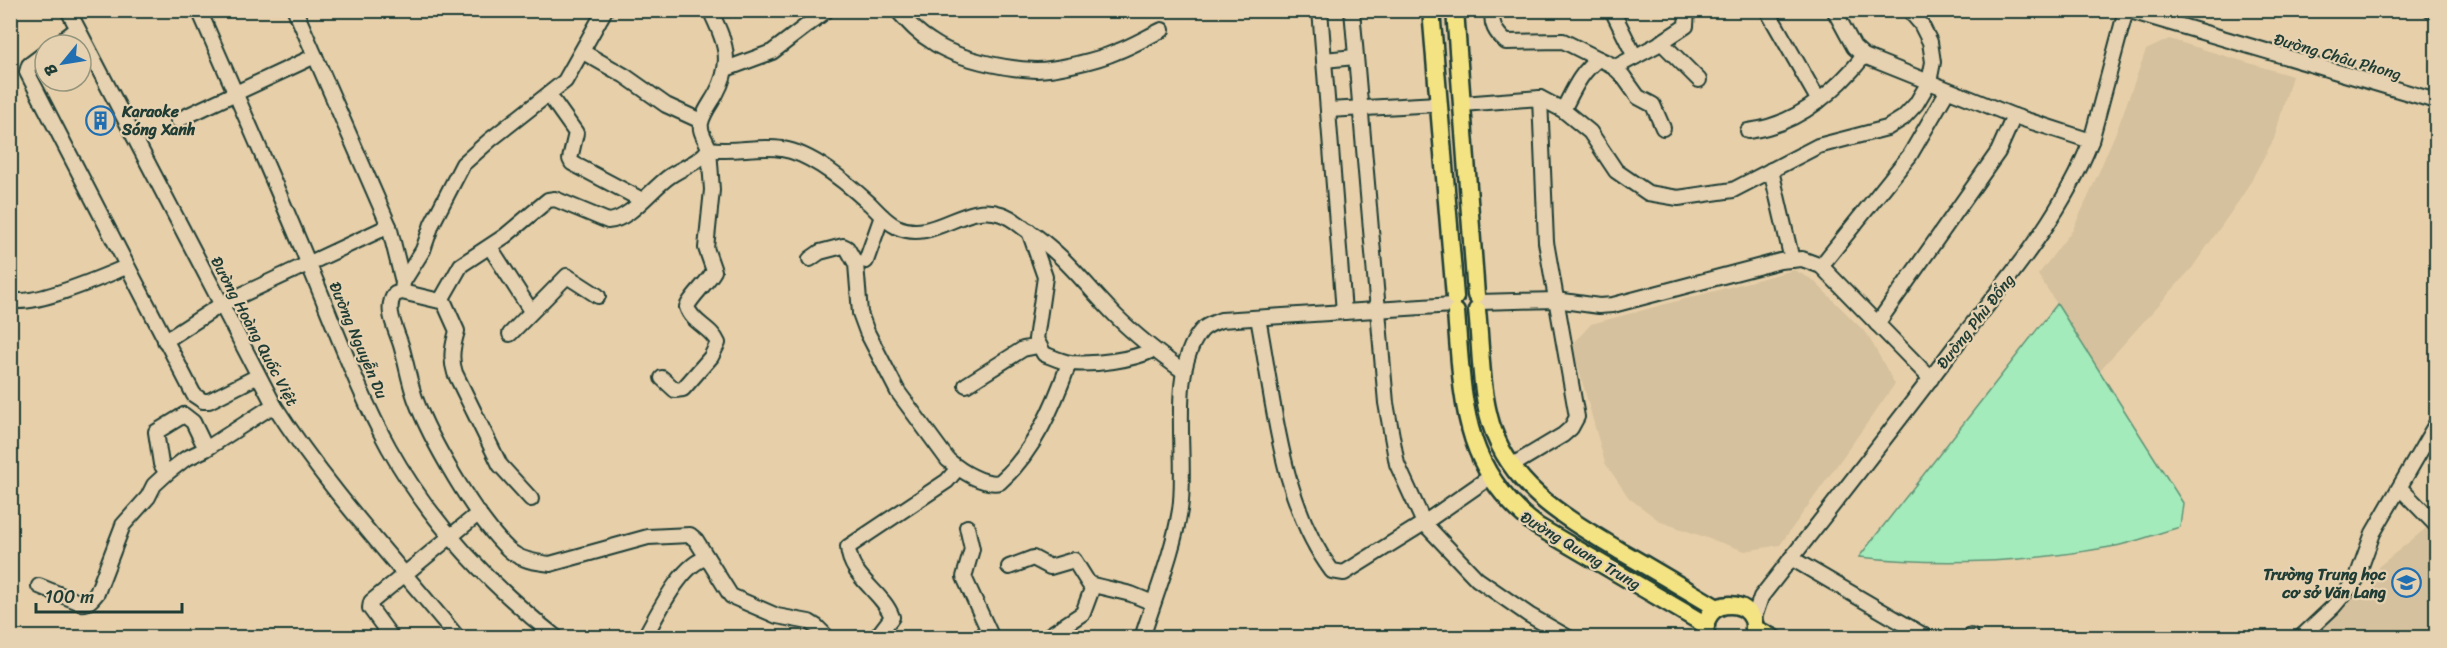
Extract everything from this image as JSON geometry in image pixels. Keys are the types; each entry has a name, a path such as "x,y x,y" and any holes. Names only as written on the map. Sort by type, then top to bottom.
{"main road":[{"name":"Đường Quang Trung","path":"1431,10 1463,399 1468,427 1476,450 1504,498 1519,513 1704,632"},
{"name":"Đường Quang Trung","path":"1455,10 1485,395 1490,422 1497,441 1511,466 1535,494 1550,507 1717,608"},
{"path":"1465,291 1477,302 1467,317 1455,305 1465,291"},
{"path":"1704,632 1710,615 1717,608 1728,604 1739,606 1748,612 1754,629 1773,638"}],"street":[{"name":"Đường Hoàng Quốc Việt","path":"68,10 274,405 302,449 458,638"},
{"name":"Đường Nguyễn Du","path":"199,10 309,264 360,389 390,449 449,536 492,582 556,638"},
{"path":"295,10 388,226 403,287"},
{"path":"605,10 565,81 463,164 403,287 390,299 389,306 416,398 430,431 479,513 509,550 535,562 550,564 648,537 682,533 694,537 731,596 777,616 808,622 828,638"},
{"path":"662,378 675,390 683,389 711,357 718,343 691,315 687,307 714,271 706,248 712,190 709,149 701,129 701,121 723,82 726,69 726,49 710,10"},
{"path":"897,10 911,27 933,43 968,58 1001,66 1038,70 1096,59 1117,52 1162,30"},
{"path":"1320,10 1344,312"},
{"path":"1352,10 1386,403 1396,464 1424,523 1478,579 1529,615 1569,638"},
{"path":"1493,10 1491,21 1498,34 1506,42 1563,40 1614,68 1638,98 1653,105 1663,128"},
{"path":"1612,10 1635,57"},
{"path":"1614,68 1686,26 1687,10"},
{"path":"1767,10 1819,101"},
{"path":"1834,10 1854,47 1864,56 2014,116 2091,141"},
{"path":"1462,104 1540,98 1563,110 1590,132 1616,171 1648,193 1678,198 1733,190 1818,146 1887,128 1903,118 1916,104 1929,82 1933,62 1930,42 1921,24 1909,10"},
{"name":"Đường Châu Phong","path":"2126,10 2436,101"},
{"name":"Đường Phù Đổng","path":"1754,629 1761,598 2050,221 2083,161 2091,141 2126,10"},
{"path":"2431,10 2436,12"},
{"path":"726,69 772,52 824,11"},
{"path":"72,33 77,29"},
{"path":"1661,42 1698,80"},
{"path":"583,52 625,76 666,105 701,121"},
{"path":"178,120 315,56"},
{"path":"1748,131 1773,125 1819,101 1845,80 1864,56"},
{"path":"1324,60 1355,57"},
{"path":"1563,110 1582,74 1588,66 1599,59"},
{"path":"33,61 28,65 27,72 33,84"},
{"path":"1821,266 1910,155 1948,90"},
{"path":"38,93 194,396 203,401 209,401 258,376"},
{"path":"549,95 576,133 570,159 572,163 642,200"},
{"path":"1511,466 1563,435 1571,428 1577,417 1546,242 1540,98"},
{"path":"1328,110 1438,104"},
{"path":"1877,324 1998,152 2014,116"},
{"path":"441,300 461,265 490,247 548,200 562,201 608,221 623,216 669,177 699,160 709,149"},
{"path":"709,149 721,151 783,149 814,162 839,178 894,226 909,232 925,231 959,216 987,211 1003,214 1039,236 1117,317 1153,350 1183,371"},
{"path":"1772,170 1792,260"},
{"path":"866,261 882,216"},
{"path":"165,341 222,304 388,226"},
{"path":"1029,231 1045,277 1036,339 1044,354 1069,363 1124,359 1153,350"},
{"path":"810,259 820,252 843,246 850,252 856,264 860,313 867,332 898,392 948,460 958,468 994,484 1000,482 1020,462 1061,385 1069,363"},
{"path":"490,247 531,311"},
{"path":"1477,302 1556,300 1599,306 1613,305 1780,261 1802,259 1821,266 1931,379"},
{"path":"10,300 22,302 73,288 126,267"},
{"path":"510,334 567,276 598,296"},
{"path":"403,287 441,300 450,312 457,331 453,344 452,363 455,373 500,465 531,499"},
{"path":"1143,638 1175,535 1181,508 1183,371 1197,339 1207,326 1221,320 1455,305"},
{"path":"1258,318 1281,445 1299,513 1332,571 1344,573 1424,523 1490,477"},
{"path":"966,385 1017,352 1038,346"},
{"path":"39,586 81,603 86,604 92,600 123,525 148,497 154,485 185,459 206,449 274,405"},
{"path":"167,473 161,464 156,432 175,419 184,415 188,417 206,449"},
{"path":"2300,638 2333,607 2356,580 2373,533 2436,424"},
{"path":"876,638 892,616 889,608 870,589 855,567 849,547 946,481 958,468"},
{"path":"2400,488 2435,520"},
{"path":"392,638 370,606 371,602 479,513"},
{"path":"967,527 972,549 964,577 992,638"},
{"path":"644,638 679,580 693,565 707,558"},
{"path":"1010,567 1033,558 1050,567 1074,560 1087,582 1093,586 1131,594 1153,603"},
{"path":"1791,558 1928,638"},
{"path":"1045,638 1083,613 1093,586"},
{"path":"1739,606 1761,598"}],"shaded area":[{"path":"2169,39 2292,76 2274,139 2243,195 2192,268 2100,370 2038,275 2073,229 2118,127 2146,50"},
{"path":"1794,270 1813,280 1867,334 1895,384 1780,545 1745,551 1661,522 1629,498 1605,463 1572,345 1591,324"},
{"name":"Trường Trung học cơ sở Văn Lang","path":"2430,525 2436,533 2436,637 2305,638 2353,590 2367,594 2380,579 2378,567"}],"green space":[{"path":"2057,304 2183,503 2180,527 2110,547 2016,559 1953,562 1859,557"}],"place":[{"name":"Karaoke Sóng Xanh","path":"101,120"},
{"name":"Trường Trung học cơ sở Văn Lang","path":"2407,583"}]}
